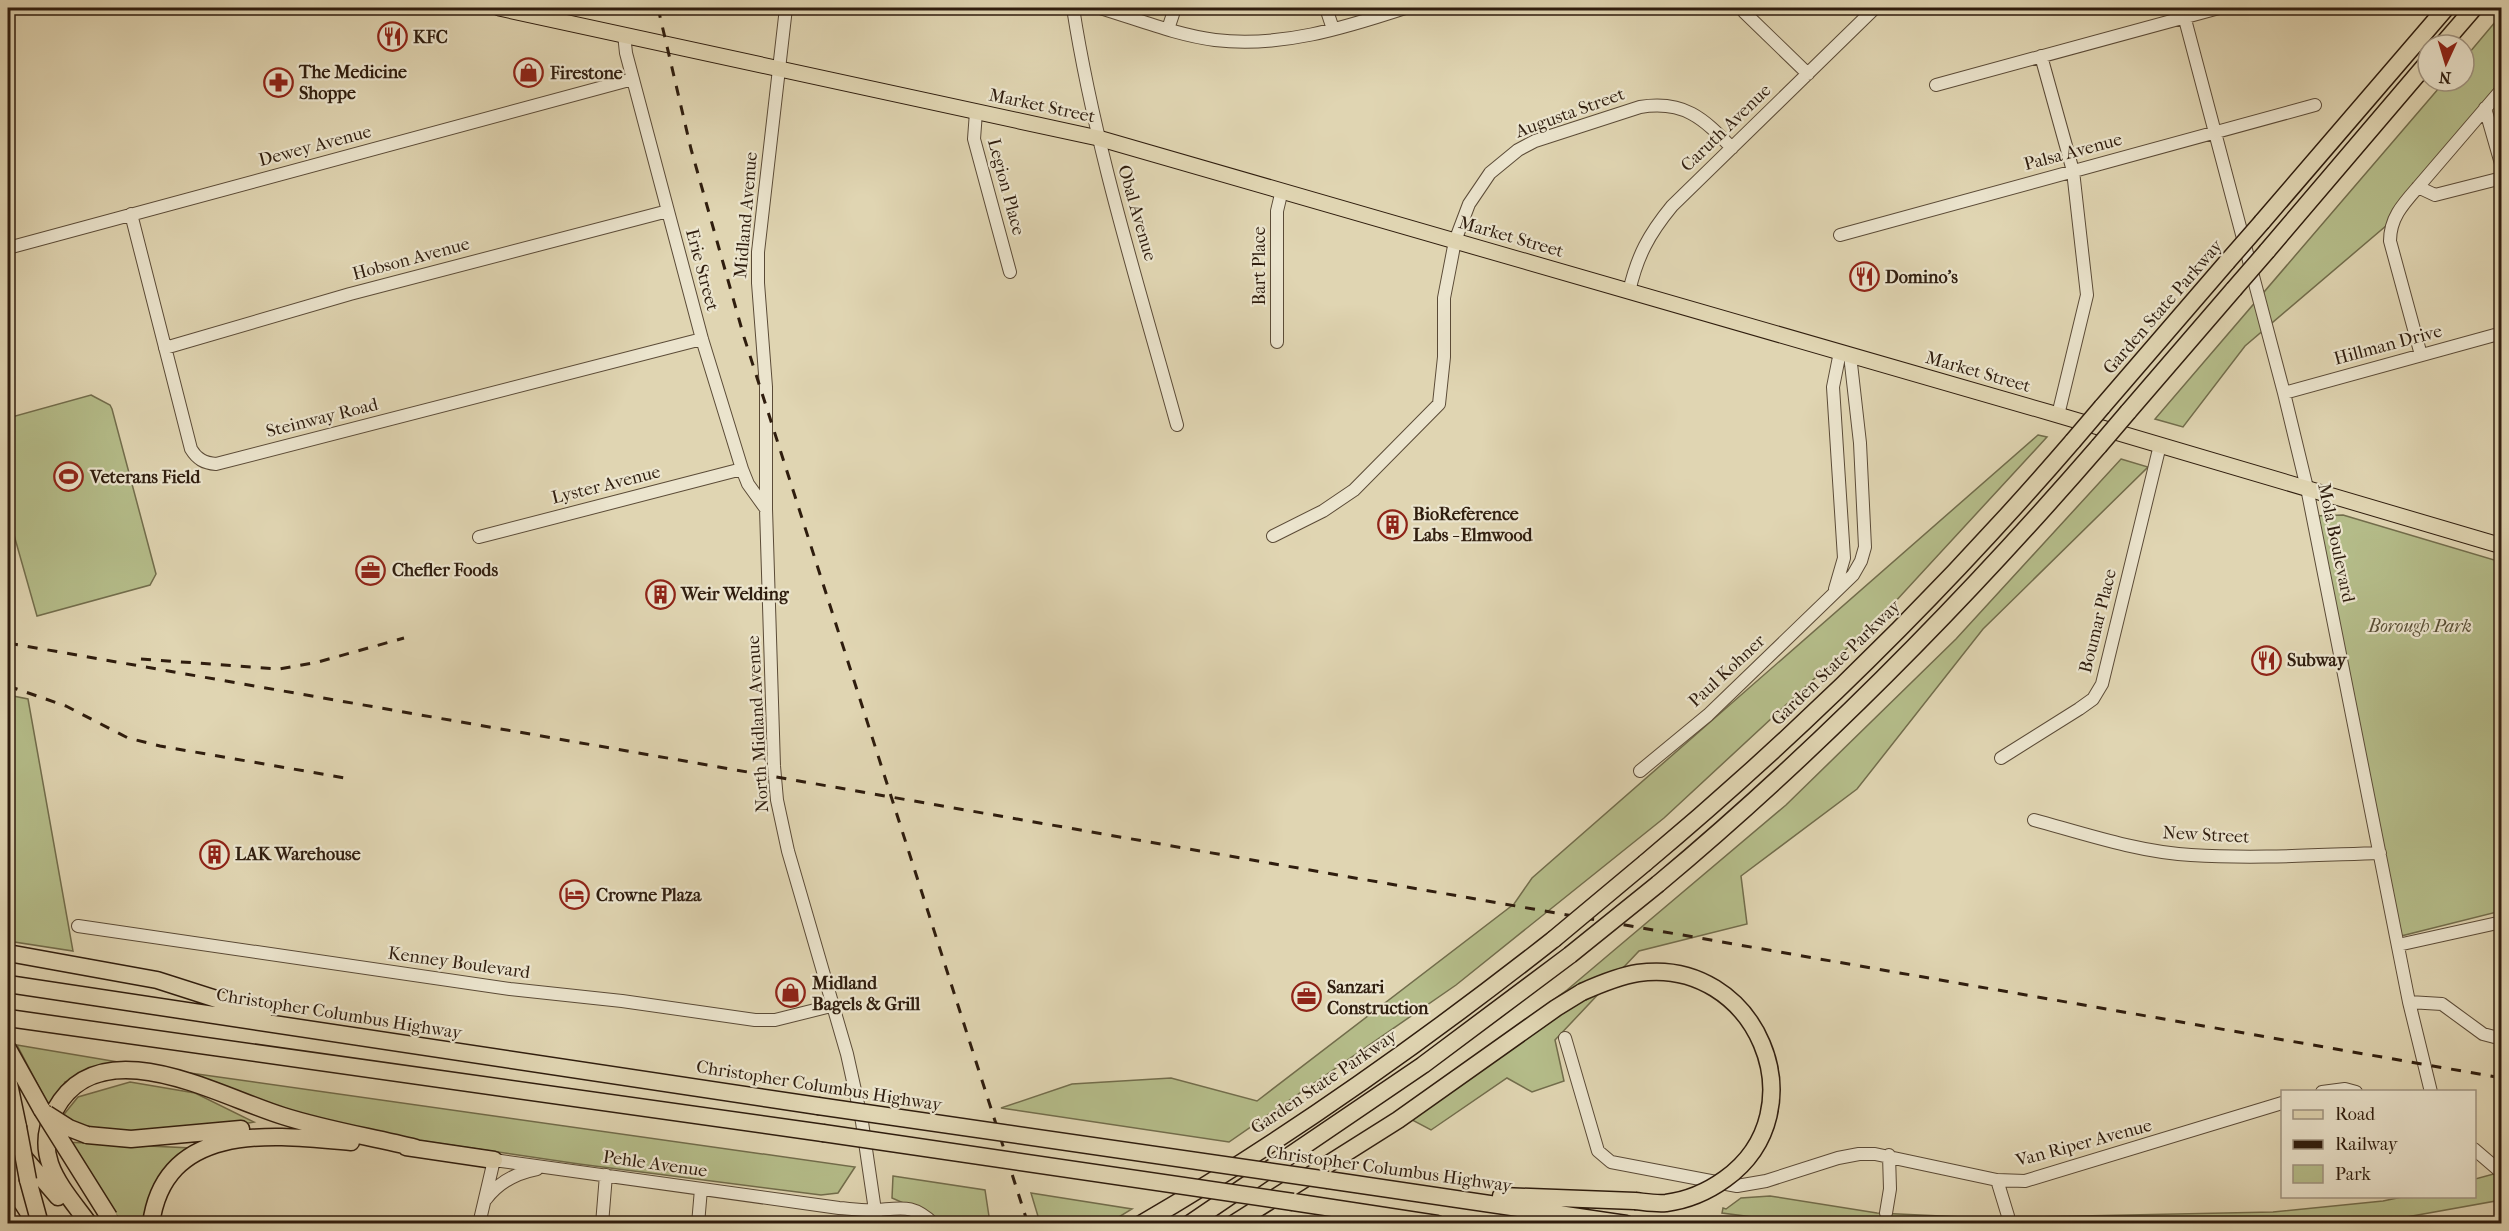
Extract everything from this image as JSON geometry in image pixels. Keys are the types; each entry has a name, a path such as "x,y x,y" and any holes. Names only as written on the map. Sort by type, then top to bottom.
{"highway":[{"name":"Garden State Parkway","path":"1141,1224 1332,1101 1470,1003 1554,939 1727,793 1836,692 1973,552 2073,441 2446,8"},
{"path":"2452,33 2474,8"},
{"path":"1189,1224 1414,1071 1570,956 1658,884 1766,789 1859,701 1966,593 2099,446 2416,76"},
{"path":"8,953 157,981 313,1029"},
{"path":"1233,1224 1398,1120 1556,1008 1582,992 1608,981 1638,973 1666,972 1693,977 1715,988 1738,1006 1755,1028 1767,1056 1771,1083 1769,1111 1761,1136 1748,1158 1733,1174 1711,1190 1689,1199 1664,1203 1425,1194"},
{"name":"Christopher Columbus Highway","path":"8,984 818,1106 1626,1224"},
{"path":"8,1017 823,1133 1437,1224"},
{"path":"8,1049 12,1072 13,1133 40,1224"},
{"path":"88,1224 53,1173 47,1158 45,1138 50,1120 61,1099 75,1085 115,1070 164,1074 284,1116 416,1148"},
{"path":"12,1072 42,1110 111,1220"},
{"path":"42,1110 69,1128 87,1135 131,1139 276,1127 341,1131"},
{"path":"13,1133 79,1224"},
{"path":"151,1224 160,1189 171,1174 186,1160 213,1145 264,1135 416,1148 494,1160"},
{"path":"8,1213 15,1224"}],"main road":[{"name":"Market Street","path":"499,8 1098,138 1845,353 2502,546"}],"street":[{"name":"Midland Avenue","path":"765,427 766,387 758,283 758,252 786,8"},
{"name":"Obal Avenue","path":"1073,8 1082,65 1098,138 1177,425"},
{"path":"1100,8 1168,29 1214,40 1243,42 1289,39 1405,8"},
{"path":"1168,29 1176,8"},
{"path":"1326,8 1333,29"},
{"name":"Caruth Avenue","path":"1629,292 1635,265 1658,224 1672,206 1875,8"},
{"path":"1936,86 2183,12 2219,8"},
{"path":"1744,12 1808,74"},
{"name":"Mola Boulevard","path":"2183,12 2307,488 2409,1002 2431,1090"},
{"name":"Erie Street","path":"624,34 626,53 702,339 742,469 748,484 766,509"},
{"path":"2041,56 2073,171 2087,295 2058,415"},
{"name":"Dewey Avenue","path":"8,248 633,79"},
{"path":"2421,355 2390,241 2390,229 2394,219 2418,187 2502,89"},
{"name":"Augusta Street","path":"1273,536 1323,511 1354,490 1439,404 1444,357 1444,298 1455,241 1469,204 1490,173 1518,150 1535,141 1640,107 1666,105 1695,114 1732,148"},
{"name":"Palsa Avenue","path":"1840,235 2315,105"},
{"path":"2485,108 2502,166"},
{"name":"Legion Place","path":"976,112 974,139 1010,272"},
{"path":"2418,187 2435,195 2502,178"},
{"name":"Bart Place","path":"1277,342 1277,211 1282,190"},
{"name":"Hobson Avenue","path":"165,348 350,294 668,211"},
{"name":"Steinway Road","path":"131,214 191,449 201,461 216,464 702,339"},
{"name":"Hillman Drive","path":"2284,393 2502,333"},
{"name":"Paul Kohner","path":"1834,592 1844,558 1833,387 1845,353"},
{"name":"Paul Kohner","path":"1640,771 1708,715 1853,575 1861,561 1865,547 1860,443 1845,353"},
{"name":"North Midland Avenue","path":"765,427 774,766 777,800 788,851 835,1005 860,1113 877,1224"},
{"name":"Boumar Place","path":"2001,758 2079,709 2092,699 2102,684 2160,445"},
{"name":"Lyster Avenue","path":"479,537 742,469"},
{"name":"New Street","path":"2034,820 2139,848 2190,855 2270,856 2380,853"},
{"path":"2398,945 2502,922"},
{"name":"Kenney Boulevard","path":"78,926 510,989 622,1001 755,1020 775,1020 835,1005"},
{"path":"2409,1002 2442,1004 2483,1034 2502,1039"},
{"name":"Van Riper Avenue","path":"1565,1038 1598,1151 1611,1162 1737,1186 1766,1181 1824,1162 1859,1154 1889,1155 1997,1179 2025,1181 2281,1103"},
{"path":"2476,1150 2502,1173"},
{"path":"1886,1213 1890,1189 1889,1155"},
{"path":"479,1224 494,1160"},
{"name":"Pehle Avenue","path":"494,1160 839,1209 911,1208 926,1216 934,1224"},
{"path":"485,1200 492,1191 508,1179 525,1172 548,1167"},
{"path":"602,1224 606,1175"},
{"path":"1997,1179 2008,1216"},
{"path":"698,1224 701,1189"}],"green space":[{"path":"2501,15 2501,91 2387,225 2245,346 2183,427 2155,419 2435,93 2476,93 2476,45"},
{"name":"Veterans Field","path":"91,395 110,405 112,409 156,574 150,585 37,616 14,535 8,537 8,418"},
{"path":"2038,435 2047,437 1882,616 1664,818 1456,985 1229,1142 1001,1108 1072,1084 1171,1078 1257,1101 1514,904 1532,878"},
{"path":"2121,459 2148,467 1983,629 1857,789 1741,876 1747,924 1639,951 1555,1040 1564,1081 1532,1092 1507,1078 1431,1130 1397,1112 1567,990 1786,805 1956,639"},
{"name":"Borough Park","path":"2343,515 2501,562 2501,911 2397,937 2313,516"},
{"path":"8,695 28,699 73,951 8,941"},
{"path":"17,1045 130,1064 65,1082 51,1110"},
{"path":"190,1073 855,1167 838,1193 821,1195 579,1164 382,1135 281,1113"},
{"path":"130,1082 195,1093 254,1122 213,1129 101,1135 61,1118 78,1097"},
{"path":"65,1142 191,1148 144,1223 122,1223"},
{"path":"2501,1172 2501,1200 2401,1218 2341,1223 1806,1224 1722,1213 1723,1208 1726,1209 1741,1198 1770,1196 1877,1213 1984,1218 2273,1212 2397,1198 2476,1198 2476,1179"},
{"path":"893,1176 985,1190 990,1223 943,1223 942,1220 892,1198"},
{"path":"1031,1193 1132,1209 1109,1223 1040,1223"}],"railway":[{"path":"658,8 691,149 744,337 1028,1224"},
{"path":"141,659 279,669 318,662 404,638"},
{"path":"8,643 2502,1078"},
{"path":"8,686 66,706 128,738 160,746 351,779"}],"place":[{"name":"KFC","path":"392,37"},
{"name":"Firestone","path":"529,73"},
{"name":"The Medicine Shoppe","path":"278,82"},
{"name":"Domino's","path":"1864,277"},
{"name":"Veterans Field","path":"69,477"},
{"name":"BioReference Labs - Elmwood","path":"1392,524"},
{"name":"Chefler Foods","path":"371,570"},
{"name":"Weir Welding","path":"660,594"},
{"name":"Subway","path":"2266,660"},
{"name":"LAK Warehouse","path":"214,854"},
{"name":"Crowne Plaza","path":"575,895"},
{"name":"Midland Bagels & Grill","path":"791,993"},
{"name":"Sanzari Construction","path":"1306,997"}]}
